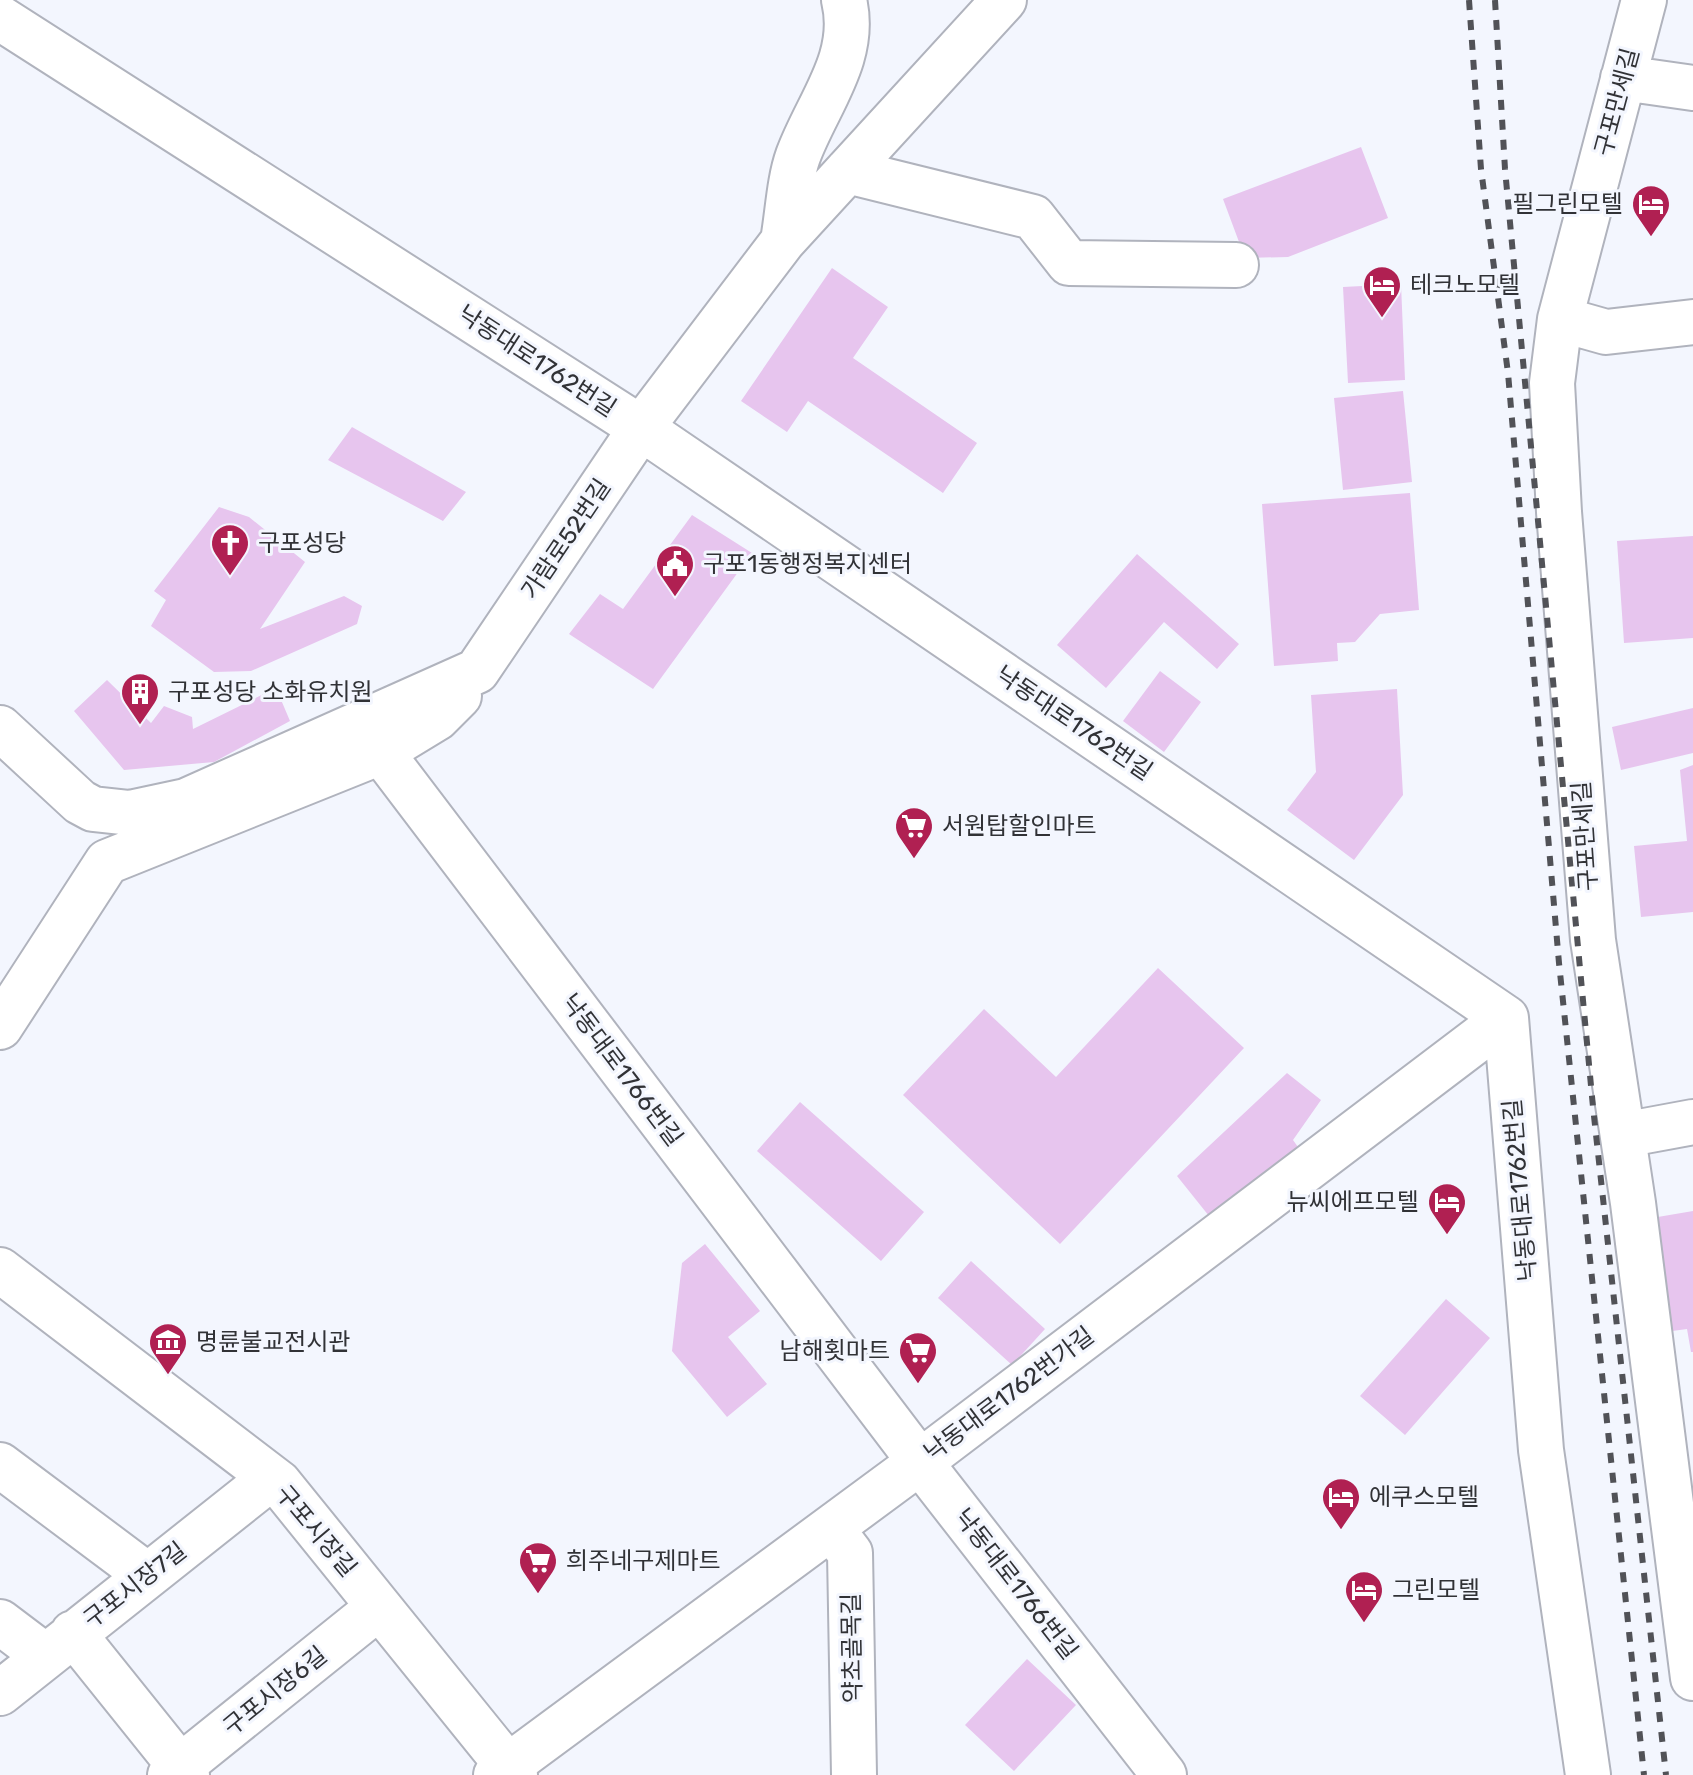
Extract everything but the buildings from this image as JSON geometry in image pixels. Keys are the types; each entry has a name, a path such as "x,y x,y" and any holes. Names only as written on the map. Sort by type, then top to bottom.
{"street":[{"path":"783,241 797,157 835,80 846,45 848,17 844,0"},
{"name":"가람로52번길","path":"381,752 437,718 477,671 641,428 783,241 1004,0"},
{"name":"구포만세길","path":"1644,0 1560,319 1552,383 1559,512 1593,940 1623,1135 1693,1678"},
{"name":"낙동대로1762번길","path":"0,18 641,428 1506,1018 1541,1450 1588,1775"},
{"path":"1623,78 1693,88"},
{"path":"847,171 1033,217 1069,263 1236,265"},
{"path":"1560,319 1606,332 1693,322"},
{"path":"0,728 80,802 93,809 130,813 186,801 477,671"},
{"path":"0,1027 107,862 381,752"},
{"name":"낙동대로1766번길","path":"381,752 920,1462 1164,1775"},
{"name":"낙동대로1762번가길","path":"506,1772 1506,1018"},
{"path":"1623,1135 1693,1122"},
{"name":"구포시장길","path":"6,1288 271,1478 379,1607 506,1772"},
{"path":"0,1465 147,1575"},
{"name":"구포시장7길","path":"0,1693 271,1478"},
{"name":"약초골목길","path":"831,1528 850,1553 854,1775"},
{"name":"구포시장6길","path":"179,1772 379,1607"},
{"path":"0,1622 59,1645 179,1772"}],"railway":[{"path":"1469,0 1481,169 1508,373 1559,963 1644,1775"},
{"path":"1495,0 1505,169 1593,1107 1666,1775"}],"place":[{"name":"필그린모텔","path":"1651,238"},
{"name":"테크노모텔","path":"1382,319"},
{"name":"구포성당","path":"230,577"},
{"name":"구포1동행정복지센터","path":"675,598"},
{"name":"구포성당 소화유치원","path":"140,726"},
{"name":"서원탑할인마트","path":"914,860"},
{"name":"뉴씨에프모텔","path":"1447,1236"},
{"name":"명륜불교전시관","path":"168,1376"},
{"name":"남해횟마트","path":"918,1385"},
{"name":"에쿠스모텔","path":"1341,1531"},
{"name":"희주네구제마트","path":"538,1595"},
{"name":"그린모텔","path":"1364,1624"}]}
